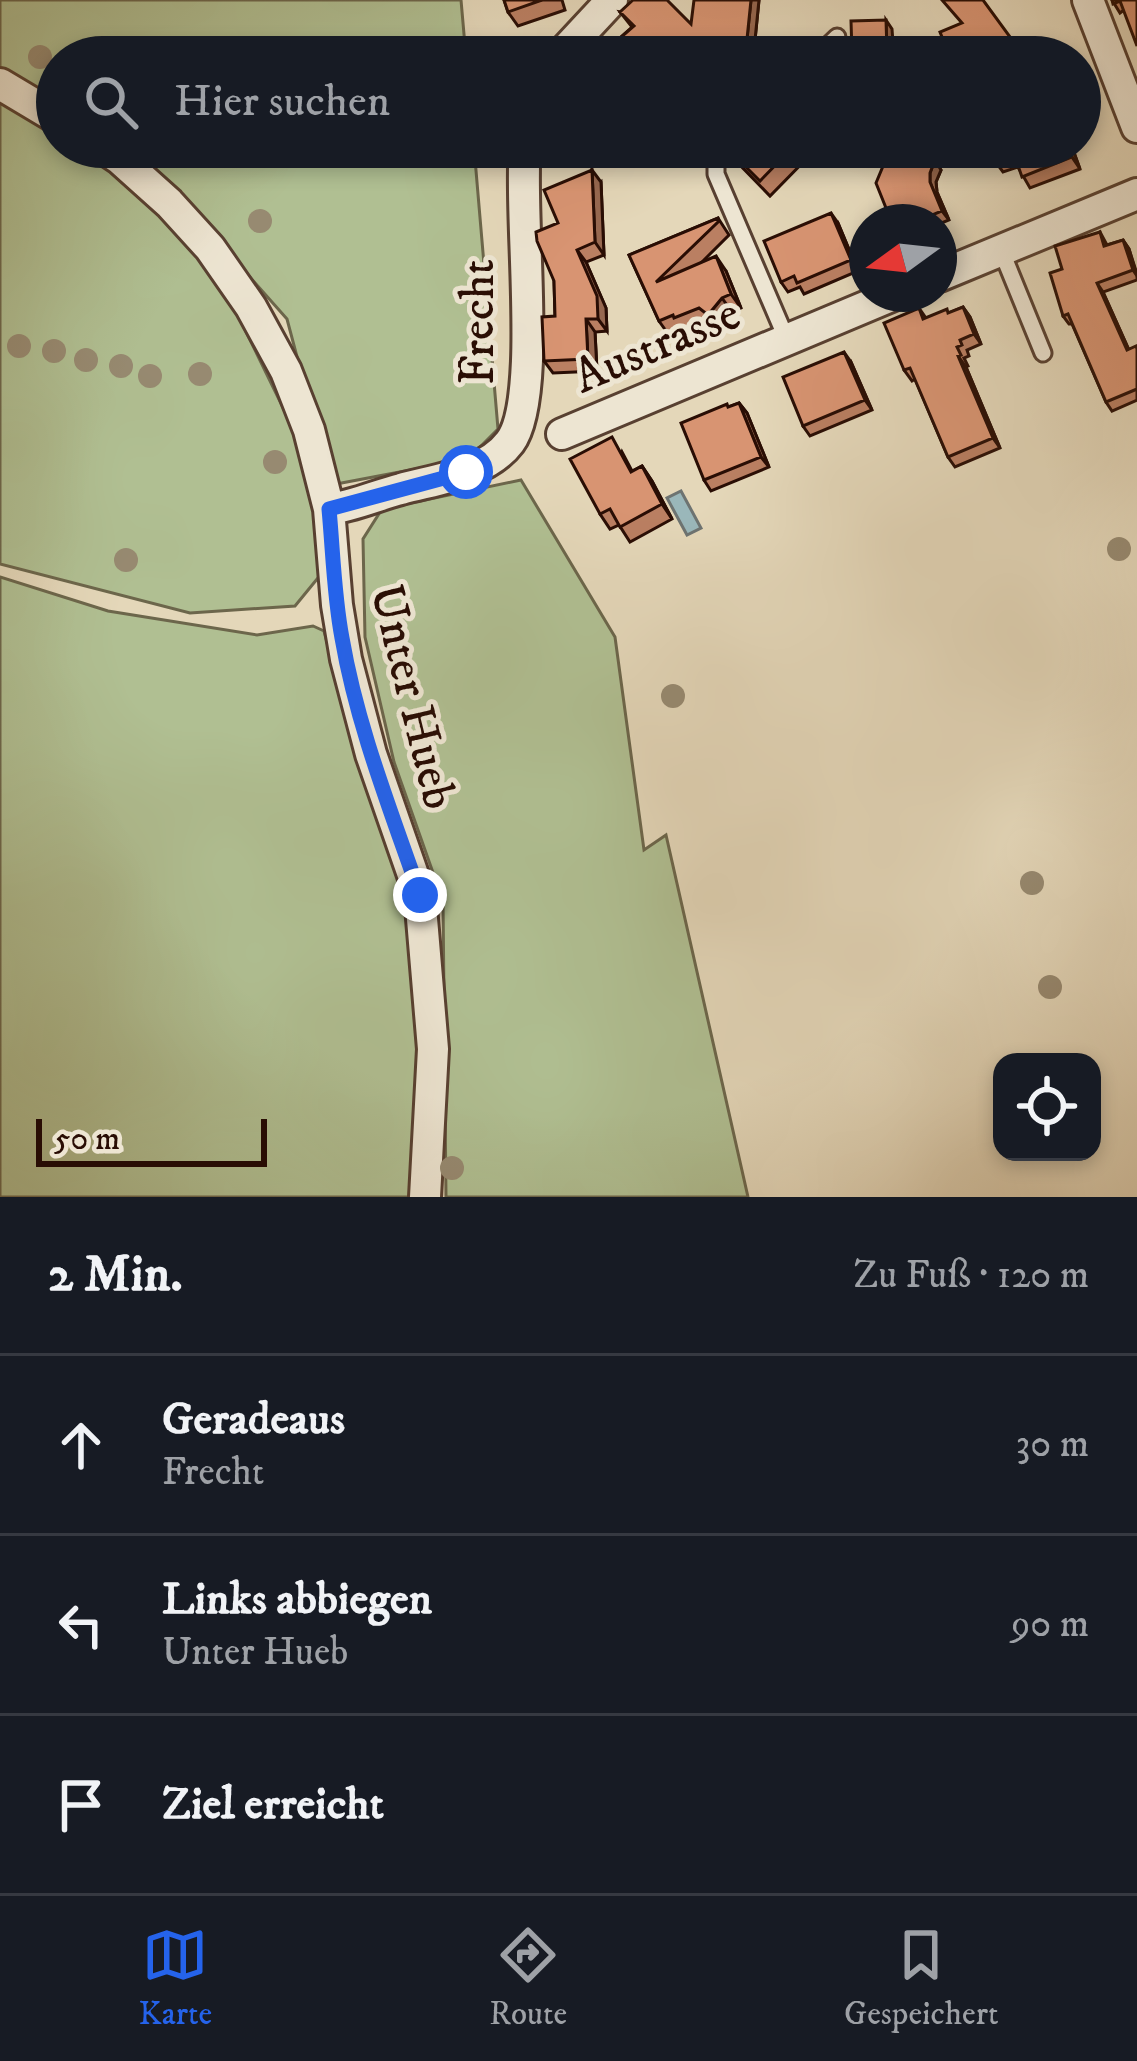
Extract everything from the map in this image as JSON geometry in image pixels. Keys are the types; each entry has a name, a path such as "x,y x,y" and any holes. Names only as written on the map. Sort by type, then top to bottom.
{"street":[{"path":"579,36 612,0"},
{"path":"1088,0 1137,127"},
{"path":"0,84 36,105"},
{"name":"Unter Hueb","path":"131,168 210,248 251,307 286,371 309,430 329,509 346,658 371,754 420,895 434,1049 425,1197"},
{"name":"Frecht","path":"329,509 466,472 511,441 524,410 527,364 524,168"},
{"path":"957,268 1137,194"},
{"name":"Austrasse","path":"562,434 854,312"}],"lane":[{"name":"Austrasse","path":"716,168 788,340"},
{"path":"1001,250 1043,353"}],"green space":[{"path":"0,0 461,0 464,36 36,36 36,93 0,72"},
{"path":"0,101 36,122 36,168 110,168 135,184 214,266 310,463 322,573 295,606 190,613 0,564"},
{"path":"154,168 476,168 498,429 468,459 331,485 287,319"},
{"path":"521,480 615,637 644,850 666,835 748,1197 446,1197 443,901 394,762 365,637 363,539 382,509"},
{"path":"0,577 108,611 257,635 313,626 324,631 347,719 404,891 420,1027 416,1197 0,1197"}],"water":[{"path":"681,491 701,528 687,535 667,498"}],"building":[{"path":"504,0 542,0 508,12"},
{"path":"633,0 667,0 691,24 694,0 751,0 747,36 622,36 634,26 620,12"},
{"path":"942,0 983,0 1009,36 942,36 940,32 962,23"},
{"path":"1112,0 1137,0 1137,46 1120,1 1113,4"},
{"path":"886,20 886,36 851,36 851,21"},
{"path":"747,168 773,168 760,181"},
{"path":"882,168 932,168 930,182 939,204 884,204 876,183"},
{"path":"1019,168 1044,168 1022,177"},
{"path":"592,170 595,242 577,250 597,296 598,319 586,319 588,359 544,361 542,317 555,316 554,281 536,232 558,223 544,190"},
{"path":"831,213 849,261 797,283 794,276 781,282 764,241"},
{"path":"718,218 656,282 716,256 731,294 708,315 699,308 659,321 629,255"},
{"path":"1100,232 1104,246 1123,240 1133,270 1097,283 1127,350 1137,349 1137,389 1106,402 1068,314 1063,316 1050,273 1062,269 1055,246"},
{"path":"963,307 974,334 960,340 958,356 993,438 948,457 910,368 904,370 884,323 910,312 920,312 923,319"},
{"path":"844,352 865,400 803,426 783,377"},
{"path":"739,403 761,457 704,480 681,423"},
{"path":"612,437 631,472 642,466 662,504 620,527 610,509 600,514 570,459"}],"route":[{"path":"420,895 371,754 346,658 329,509 466,472"}]}
